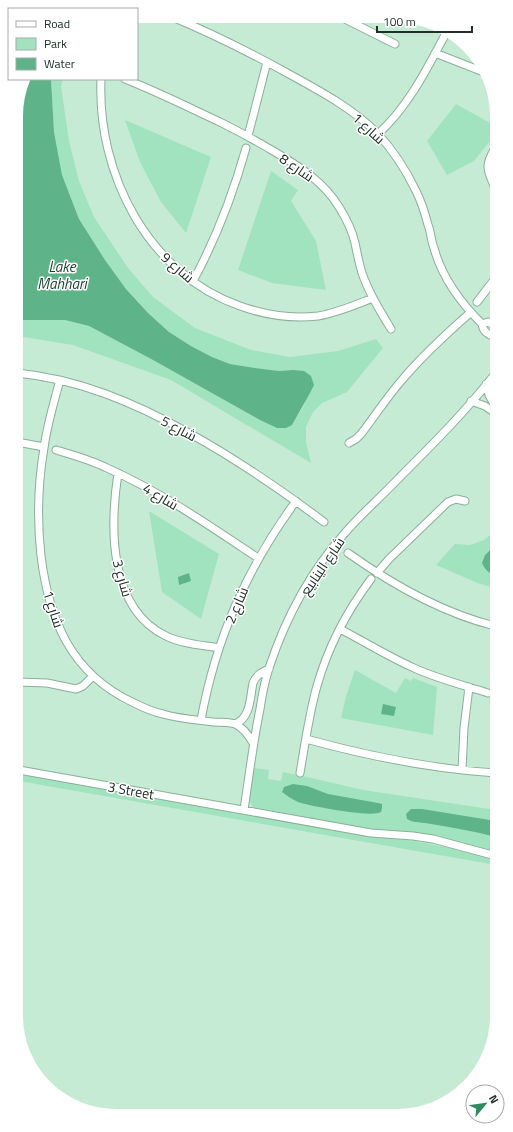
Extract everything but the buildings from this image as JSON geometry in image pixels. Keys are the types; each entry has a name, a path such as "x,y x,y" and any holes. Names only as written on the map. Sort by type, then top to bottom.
{"street":[{"name":"شارع 1","path":"185,23 227,42 298,79 346,108 363,120 378,134 397,159 410,180 421,203 433,247 444,276 460,301 482,324 484,331 490,335"},
{"path":"353,23 395,44"},
{"path":"378,134 392,121 404,106 444,37"},
{"path":"435,53 476,68"},
{"path":"248,136 267,62"},
{"name":"شارع 9","path":"101,80 104,132 108,154 123,194 143,231 168,261 183,274 220,298 257,312 285,316 319,316 349,308 373,298"},
{"name":"شارع 8","path":"127,80 191,108 248,136 297,165 312,176 324,188 338,206 349,224 355,242 361,271 373,298 391,330"},
{"path":"193,281 221,222 239,173 246,148"},
{"path":"490,159 488,163 490,174"},
{"path":"477,302 490,285"},
{"path":"349,443 361,434 401,380 443,337 470,313"},
{"path":"482,324 488,322 490,323"},
{"name":"شارع 5","path":"23,374 44,376 60,380 123,400 201,440 247,468 324,522"},
{"name":"شارع الينابيع","path":"244,810 253,743 261,700 269,669 278,645 312,576 343,535 360,516 418,460 490,379"},
{"name":"شارع 1","path":"60,380 44,447 38,504 40,549 46,589 54,616 64,637 75,655 93,676 111,691 143,708 181,718 235,724"},
{"path":"486,384 490,397"},
{"path":"471,402 485,406 490,410"},
{"path":"23,443 44,447"},
{"name":"شارع 4","path":"56,450 93,462 138,482 258,558"},
{"name":"شارع 3","path":"118,473 114,511 114,535 119,572 129,601 138,615 151,627 166,636 183,642 219,648"},
{"path":"377,573 395,553 448,502 456,499 465,501"},
{"name":"شارع 2","path":"201,720 219,648 236,603 258,558 296,501"},
{"path":"348,553 398,586 426,600 462,615 490,624"},
{"path":"300,773 317,686 331,648 340,629 356,600 371,579"},
{"path":"340,629 414,668 488,693"},
{"path":"253,743 248,734 235,724 242,720 247,714 254,678 269,669"},
{"path":"23,682 46,683 76,689 83,686 93,676"},
{"path":"462,770 464,728 469,687"},
{"path":"306,740 394,760 490,772"},
{"name":"3 Street","path":"23,771 371,833 423,837 490,854"}],"green space":[{"path":"51,80 63,80 61,86 69,141 79,181 94,217 128,268 153,297 195,328 251,350 290,357 338,351 376,339 383,348 347,392 322,403 313,412 306,427 306,442 311,463 171,380 73,345 23,337 23,320 65,320 89,326 277,428 292,425 305,404 293,370 279,371 230,364 212,357 169,332 148,313 126,289 105,260 79,219 62,175 54,132"},
{"path":"456,104 490,123 490,141 474,161 447,175 427,141"},
{"path":"125,120 211,157 186,233 161,202 140,162"},
{"path":"271,171 298,190 291,201 316,241 326,290 272,283 238,270"},
{"path":"149,511 219,554 201,619 162,592"},
{"path":"490,535 490,550 485,555 490,571 490,587 480,584 436,565 455,544 470,545 484,540"},
{"path":"355,670 396,693 405,678 411,681 413,678 437,687 433,735 341,718 346,696"},
{"path":"254,768 269,770 268,779 281,781 283,772 363,790 490,809 490,850 427,834 364,828 255,808 249,800"},
{"path":"23,771 490,855 490,864 23,782"}],"water":[{"name":"Lake Mahhari","path":"31,80 51,80 54,132 62,175 79,219 105,260 126,289 148,313 169,332 212,357 230,364 255,368 279,371 304,371 311,376 314,385 292,425 286,428 277,428 89,326 65,320 23,320 23,110 26,92"},
{"path":"490,550 490,573 482,563 485,555"},
{"path":"189,573 191,581 179,585 178,577"},
{"path":"383,704 396,707 394,716 381,714"},
{"path":"293,784 307,786 328,794 382,804 381,812 366,814 354,813 327,809 298,802 282,792 284,787"},
{"path":"411,809 422,809 490,820 490,836 412,821 407,819 406,814"}]}
